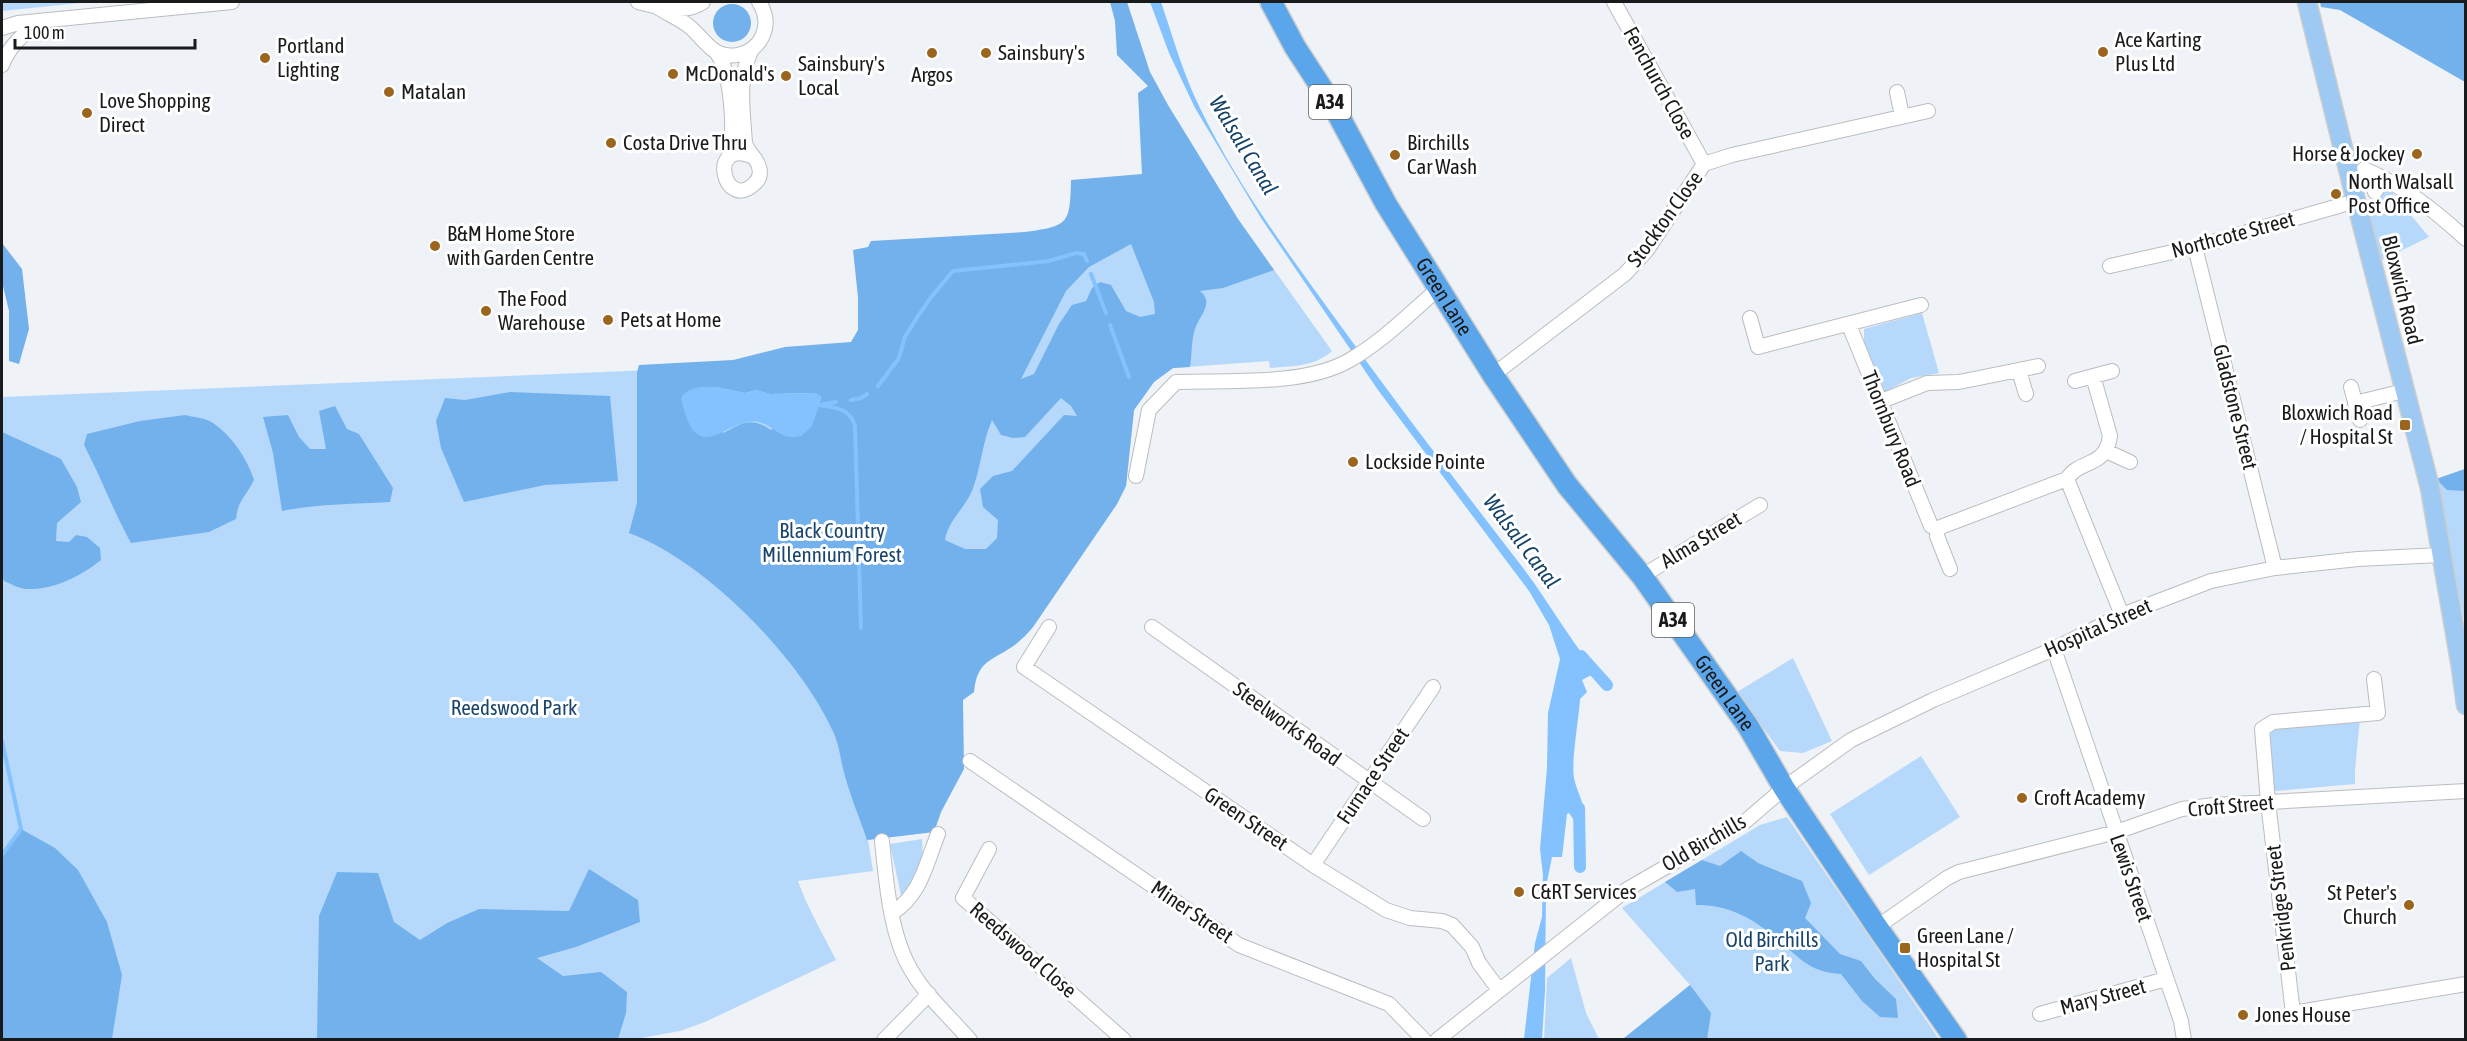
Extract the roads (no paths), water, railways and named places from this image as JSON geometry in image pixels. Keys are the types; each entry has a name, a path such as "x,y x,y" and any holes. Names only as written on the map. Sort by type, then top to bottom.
{"highway":[{"name":"Green Lane","path":"1271,2 1295,47 1334,107 1386,204 1493,375 1567,485 1642,576 1748,726 1784,788 1956,1040"}],"main road":[{"name":"Bloxwich Road","path":"2307,2 2430,488 2440,555 2463,667 2466,705"}],"street":[{"path":"2,28 41,21 232,2"},
{"path":"638,2 657,7 689,8 704,2"},
{"path":"702,38 699,16 704,2"},
{"path":"716,52 731,56 742,54 752,49 760,41 765,31 766,20 759,2"},
{"name":"Fenchurch Close","path":"1614,2 1704,164"},
{"path":"657,7 689,26 725,64 732,137 728,159 723,170 726,181 735,188 747,189 756,182 760,171 756,160 739,153 728,159"},
{"path":"3,60 20,36 41,21"},
{"path":"2,38 3,60"},
{"path":"751,156 745,143 741,87 746,63 752,49"},
{"path":"1897,92 1902,116"},
{"name":"Stockton Close","path":"1493,375 1625,274 1647,250 1704,164 1732,155 1928,111"},
{"path":"2364,169 2408,191 2435,211 2466,239"},
{"path":"2375,192 2385,178"},
{"name":"Northcote Street","path":"2110,266 2195,247 2356,201"},
{"name":"Gladstone Street","path":"2195,247 2275,568"},
{"path":"1136,476 1149,410 1176,382 1305,375 1329,370 1368,349 1438,289"},
{"path":"1750,318 1758,347 1920,305"},
{"name":"Thornbury Road","path":"1849,325 1931,526 1938,528 1937,536 1950,569"},
{"path":"1879,402 1927,383 1959,382 2038,366"},
{"path":"2019,371 2026,394"},
{"path":"2075,381 2112,371"},
{"path":"1938,528 2067,479 2070,473 2103,456 2110,436 2093,376"},
{"path":"2351,387 2360,420"},
{"path":"2355,403 2404,391"},
{"path":"2106,450 2130,462"},
{"path":"2067,479 2122,615"},
{"name":"Alma Street","path":"1642,576 1760,505"},
{"name":"Hospital Street","path":"1784,788 1851,740 1933,700 2054,649 2122,615 2211,581 2275,568 2358,559 2440,555"},
{"name":"Green Street","path":"1049,627 1024,667 1313,865 1386,910 1410,918 1442,921 1452,925 1472,947 1479,963 1499,990"},
{"name":"Steelworks Road","path":"1152,627 1423,819"},
{"name":"Lewis Street","path":"2054,649 2181,1021 2184,1040"},
{"name":"Penkridge Street","path":"2374,679 2378,713 2273,722 2266,725 2261,734 2293,1013 2466,984"},
{"name":"Furnace Street","path":"1313,865 1432,687"},
{"name":"Miner Street","path":"970,761 1239,945 1389,1004 1424,1040"},
{"name":"Old Birchills","path":"1499,990 1626,890 1747,820 1784,788"},
{"name":"Croft Street","path":"1877,927 1959,872 2116,832 2182,809 2214,805 2466,790"},
{"path":"892,913 907,904 919,883 938,834"},
{"path":"882,841 895,929 910,969 928,994 970,1040"},
{"name":"Reedswood Close","path":"989,849 963,898 1124,1040"},
{"name":"Mary Street","path":"2040,1014 2166,980"},
{"path":"1437,1040 1499,990"},
{"path":"884,1040 928,994"}],"waterway":[{"path":"878,386 899,358 905,337 918,316 953,271 1049,261 1076,253 1084,254 1087,261"},
{"path":"1091,274 1106,313"},
{"path":"1110,325 1129,377"},
{"path":"851,400 867,394"},
{"path":"824,404 836,402"},
{"path":"820,405 846,412 855,426 861,628"},
{"path":"1581,656 1607,685"},
{"path":"2,741 21,829 2,855"},
{"path":"1579,808 1580,867"}],"place":[{"name":"Ace Karting Plus Ltd","path":"2103,52"},
{"name":"Argos","path":"932,53"},
{"name":"Sainsbury's","path":"986,53"},
{"name":"Portland Lighting","path":"265,58"},
{"name":"McDonald's","path":"673,74"},
{"name":"Sainsbury's Local","path":"786,76"},
{"name":"Matalan","path":"389,92"},
{"name":"Love Shopping Direct","path":"87,113"},
{"name":"Costa Drive Thru","path":"611,143"},
{"name":"Horse & Jockey","path":"2417,154"},
{"name":"Birchills Car Wash","path":"1395,155"},
{"name":"North Walsall Post Office","path":"2336,194"},
{"name":"B&M Home Store with Garden Centre","path":"435,246"},
{"name":"The Food Warehouse","path":"486,311"},
{"name":"Pets at Home","path":"608,320"},
{"name":"Bloxwich Road / Hospital St","path":"2405,425"},
{"name":"Lockside Pointe","path":"1353,462"},
{"name":"Croft Academy","path":"2022,798"},
{"name":"C&RT Services","path":"1519,892"},
{"name":"St Peter's Church","path":"2409,905"},
{"name":"Green Lane / Hospital St","path":"1905,948"},
{"name":"Jones House","path":"2243,1015"}],"water label":[{"name":"Walsall Canal","path":"1244,145"},
{"name":"Walsall Canal","path":"1522,541"}],"park label":[{"name":"Black Country Millennium Forest","path":"832,543"},
{"name":"Reedswood Park","path":"514,708"},
{"name":"Old Birchills Park","path":"1772,952"}]}
